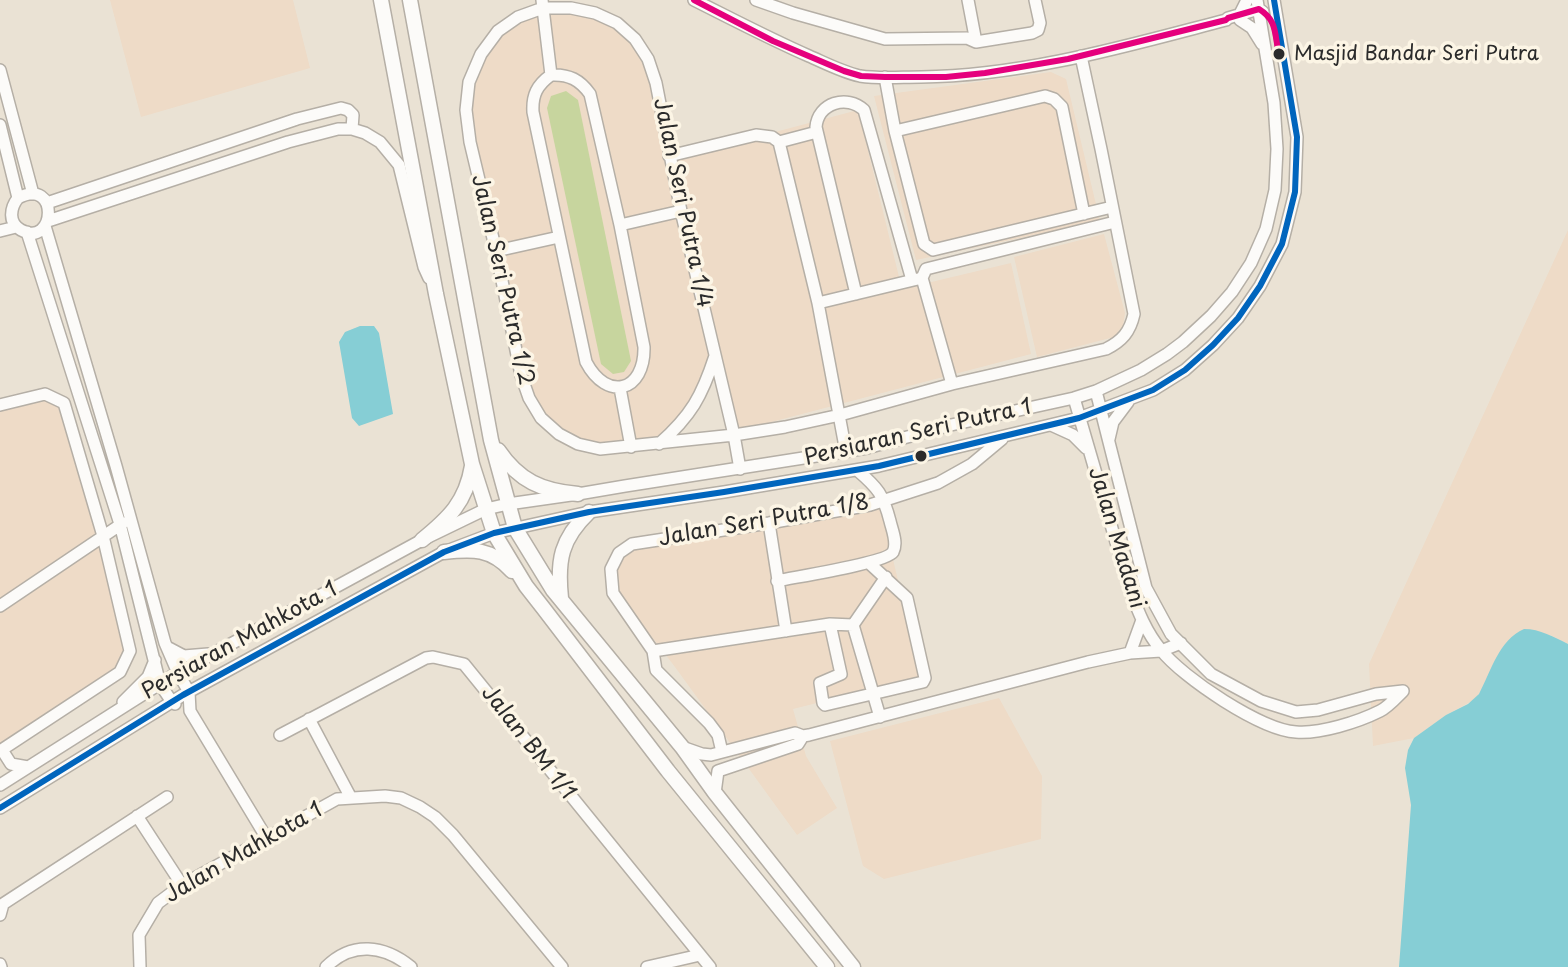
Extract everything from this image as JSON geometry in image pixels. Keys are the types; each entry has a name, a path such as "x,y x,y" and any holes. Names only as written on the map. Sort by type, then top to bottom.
{"main road":[{"path":"381,0 436,294 472,464 494,533 526,586"},
{"path":"410,0 491,440 515,528 553,590 682,747 853,967"},
{"path":"491,440 506,462 534,484 554,492 578,494"},
{"path":"422,540 462,500 472,464"},
{"path":"561,600 559,565 563,547 589,512"},
{"path":"444,552 472,549 498,558 509,567 668,771 827,967"}],"street":[{"path":"694,0 773,41 844,71 861,76 885,77 959,75 1081,56 1240,17 1262,8 1274,24 1279,56 1285,68"},
{"path":"756,0 885,39 948,37 976,42 1038,30 1040,23 1035,0"},
{"path":"968,0 976,42"},
{"path":"1240,17 1247,0"},
{"name":"Persiaran Seri Putra 1","path":"494,533 589,512 879,466 1079,418 1153,390 1185,370 1238,318 1260,286 1282,244 1295,192 1297,137 1274,0"},
{"path":"543,4 551,75"},
{"name":"Jalan Seri Putra 1/4","path":"543,4 595,13 617,23 635,39 648,59 656,83 669,156 740,469"},
{"name":"Jalan Seri Putra 1/2","path":"543,4 498,31 481,54 469,82 466,110 470,142 521,375 529,398 541,418 559,434 578,444 600,449 735,440 952,384 1106,349 1116,344 1132,325 1134,314 1081,56"},
{"name":"Persiaran Seri Putra 1","path":"486,509 867,448 951,425 1074,398 1141,370 1183,342 1211,316 1251,263 1266,229 1275,190 1277,149 1262,8"},
{"path":"1240,17 1252,28 1267,55"},
{"path":"0,70 33,194"},
{"path":"551,75 569,76 583,84 590,94 620,225 644,347 640,373 620,388 599,381 586,362 533,112 536,90 551,75"},
{"path":"885,77 895,131 924,244 933,250 1112,207"},
{"path":"895,131 1045,96 1054,99 1062,107 1084,214"},
{"path":"856,294 817,132 817,117 822,110 829,105 849,101 864,110 952,384"},
{"path":"47,203 297,119 341,108 353,115 352,129"},
{"path":"0,125 18,198"},
{"path":"0,231 14,223 40,230 46,224 288,142 338,129 352,129 380,142 399,165 424,267 436,294"},
{"path":"779,142 817,132"},
{"path":"669,156 756,135 772,137 779,142 818,303 846,452 862,462 879,466"},
{"path":"190,711 172,702 160,684 125,521 46,224 49,208 42,198 33,194 24,195 18,198 12,209 14,223 125,521 167,647 189,692 190,711 266,837"},
{"path":"620,225 681,211"},
{"path":"818,303 917,279 926,269 1115,222"},
{"path":"496,251 559,237"},
{"path":"659,444 678,427 695,405 707,382 715,356"},
{"path":"620,388 631,447"},
{"name":"Jalan Madani","path":"1074,398 1130,590 1142,620 1161,651 1216,696 1281,730 1316,731 1355,720 1382,710 1403,691 1296,712 1261,701 1211,674 1171,634 1146,588 1096,391"},
{"path":"0,405 45,394 64,403 103,536 130,651 120,672 1,750 11,764 28,767"},
{"path":"1109,445 1113,422 1131,399"},
{"path":"1051,425 1073,435 1089,451"},
{"path":"843,433 855,444 867,448"},
{"name":"Jalan Seri Putra 1/8","path":"722,752 718,735 709,723 656,670 653,651 613,593 611,569 619,553 632,544 870,505 938,483 972,464 1005,436"},
{"path":"735,440 746,458 760,466"},
{"path":"717,472 725,466 735,440"},
{"path":"724,492 740,469"},
{"path":"777,581 869,563 888,557 893,551 895,544 884,499 873,483 857,470"},
{"name":"Persiaran Mahkota 1","path":"0,783 178,673 422,540 486,509"},
{"path":"1,601 125,521"},
{"path":"769,523 786,631"},
{"name":"Persiaran Mahkota 1","path":"0,808 189,692 444,552 494,533"},
{"path":"830,624 841,674 820,683 825,705 923,682 925,678 907,598 869,563"},
{"path":"853,625 886,577"},
{"path":"1130,653 1142,620"},
{"path":"653,651 830,624 853,625"},
{"path":"853,625 880,717"},
{"path":"682,747 711,755 795,733 805,736 964,693 1130,653 1161,651 1181,643"},
{"path":"167,647 184,656 217,652"},
{"name":"Jalan BM 1/1","path":"280,735 426,658 464,664 710,967"},
{"path":"112,714 148,677 155,660"},
{"path":"1350,702 1355,720"},
{"path":"309,719 351,798"},
{"path":"715,793 718,771 798,744 805,736"},
{"path":"0,783 11,764"},
{"name":"Jalan Mahkota 1","path":"140,967 139,935 158,903 182,885 337,799 385,796 401,798 435,817 562,967"},
{"path":"0,915 3,904 167,797"},
{"path":"137,816 182,885"},
{"path":"326,967 343,954 377,948 411,967"},
{"path":"647,967 700,955"}],"shaded area":[{"path":"110,0 293,0 310,68 141,117"},
{"path":"549,12 570,12 594,18 615,27 632,43 651,82 666,161 858,110 902,289 1011,263 1031,354 737,431 719,353 691,403 674,426 656,439 600,445 563,431 545,416 531,396 524,372 474,141 470,109 474,83 484,56 502,33 520,19"},
{"path":"1051,72 1066,79 1100,221 916,260 874,96"},
{"path":"1568,230 1568,644 1550,635 1500,651 1474,700 1414,738 1373,746 1369,664"},
{"path":"1104,234 1125,313 1123,326 1114,337 1037,357 1014,257"},
{"path":"44,399 60,407 126,651 117,670 0,745 0,411"},
{"path":"881,509 921,677 793,709 806,756 837,808 797,835 618,593 616,571 622,558 635,549"},
{"path":"999,698 1042,776 1041,839 884,879 863,866 830,741"}],"green space":[{"path":"566,91 578,100 631,361 624,372 613,374 601,364 547,108 551,96"}],"water":[{"path":"360,326 374,326 379,333 393,414 359,426 352,418 339,342 345,332"},
{"path":"1524,629 1541,632 1568,644 1568,967 1399,967 1411,805 1405,768 1408,750 1414,738 1479,694 1502,648"}],"transit line":[{"path":"694,0 773,41 861,76 946,77 985,73 1068,59 1259,9 1272,23 1279,54"},
{"path":"0,808 183,695 444,552 494,533 589,512 879,466 1079,418 1153,390 1185,370 1238,318 1260,286 1282,244 1295,192 1297,137 1274,0"}],"place":[{"name":"Masjid Bandar Seri Putra","path":"1279,54"}]}
